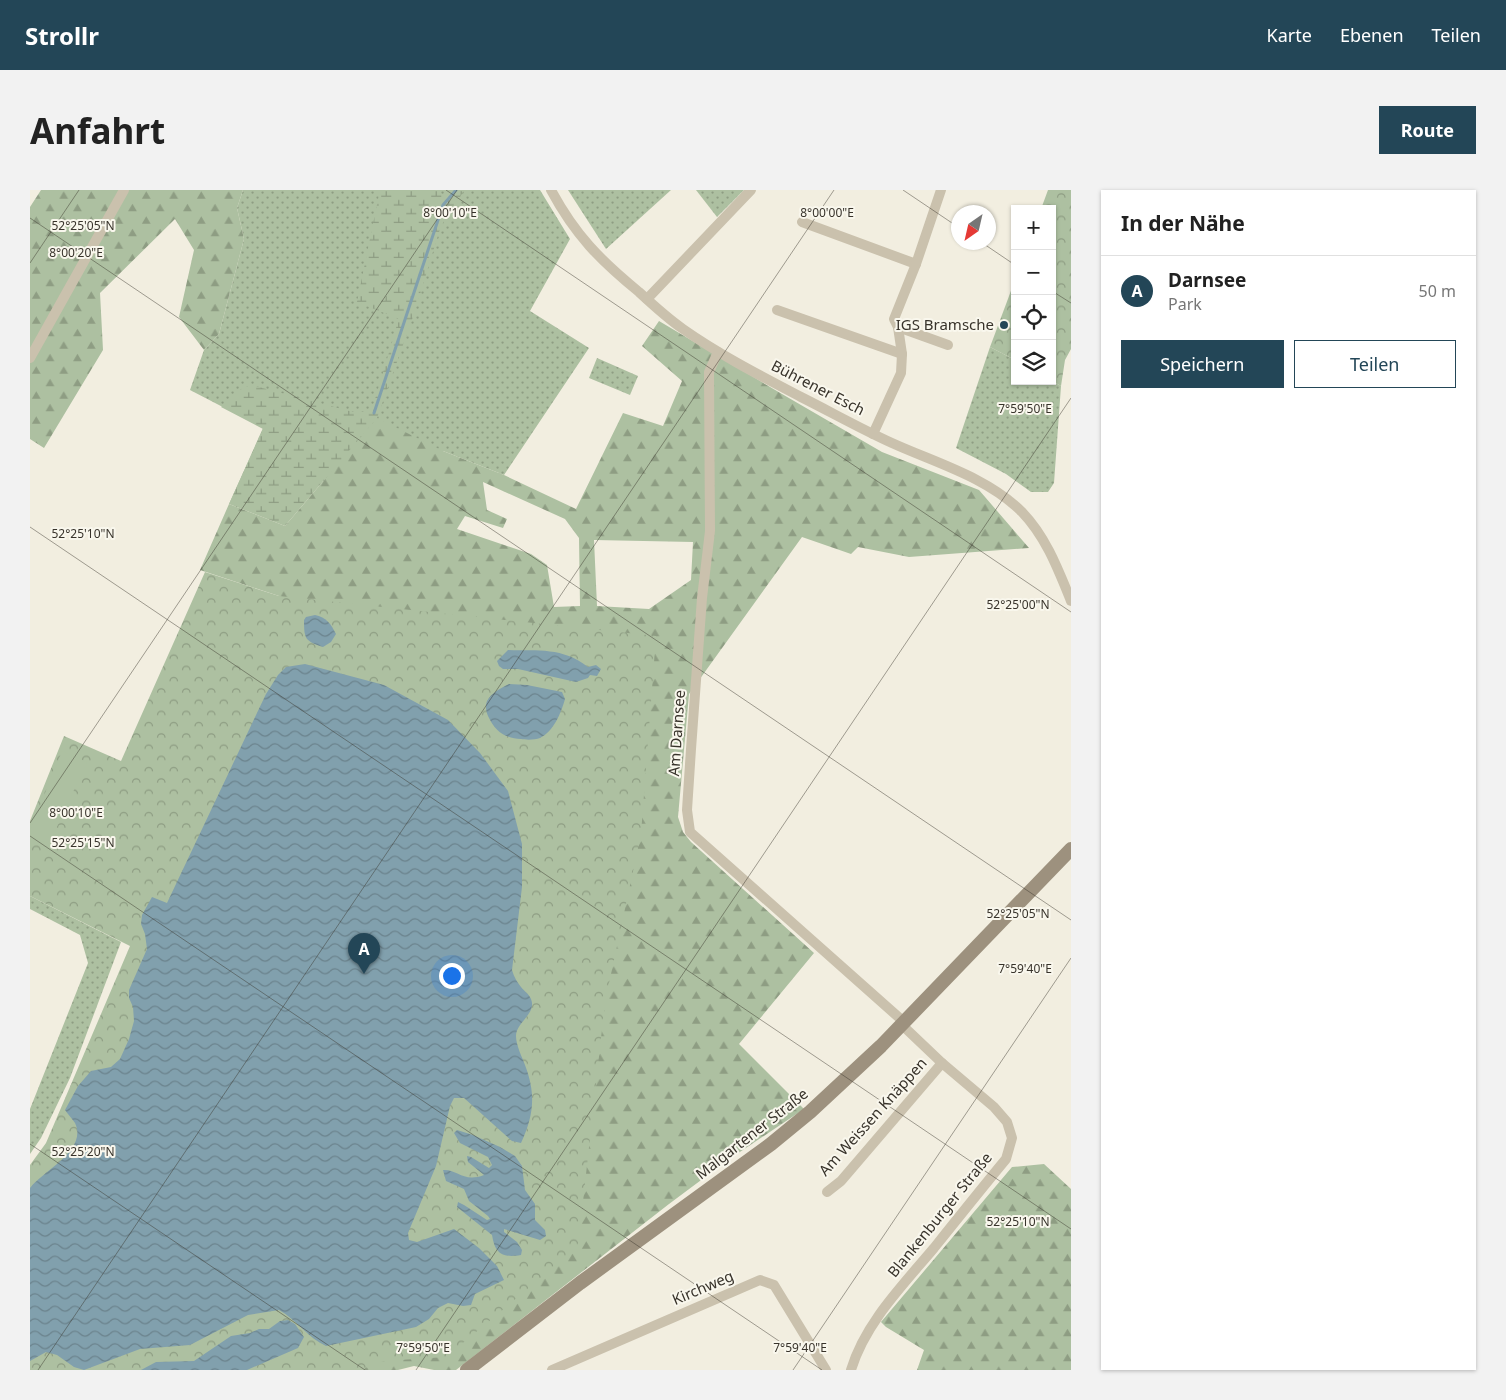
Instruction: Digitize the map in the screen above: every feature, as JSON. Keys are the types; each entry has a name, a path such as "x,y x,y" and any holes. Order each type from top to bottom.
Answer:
{"street":[{"path":"30,358 124,190"},
{"name":"Bührener Esch","path":"551,190 571,224 590,249 681,328 718,352 873,434 981,482 1004,495 1039,532 1050,550 1071,601"},
{"path":"647,299 751,190"},
{"path":"873,434 901,373 902,354 898,327 894,319 916,264 941,190"},
{"path":"802,222 916,264"},
{"path":"777,310 902,354"},
{"path":"898,327 948,345"},
{"name":"Am Darnsee","path":"718,352 709,372 710,531 702,598 691,749 687,810 690,832 902,1023"},
{"name":"Malgartener Straße","path":"467,1370 580,1283 771,1144 810,1112 881,1046 1071,849"},
{"name":"Blankenburger Straße","path":"851,1370 855,1356 865,1336 895,1294 1006,1159 1012,1138 1007,1122 994,1107 942,1063 902,1023"},
{"name":"Am Weissen Knäppen","path":"827,1192 841,1181 942,1063"},
{"name":"Kirchweg","path":"552,1370 760,1280 774,1285 826,1370"}],"green space":[{"path":"41,190 243,190 237,208 244,239 219,334 204,350 179,317 194,250 175,219 100,293 103,350 44,448 30,439 30,207"},
{"path":"243,190 540,190 570,239 530,311 589,348 504,475 443,451 229,504 263,428 190,390 204,350 219,334 244,239 237,208"},
{"path":"380,190 436,190 445,197 452,190 464,190 456,204 449,210 439,232 414,314 377,418 285,526 229,504 263,429 221,407 241,389 251,385 353,412 367,412 373,406 399,319 357,302"},
{"path":"568,190 671,190 606,249"},
{"path":"696,190 744,190 717,217"},
{"path":"1048,190 1071,190 1071,349 1065,360 1061,386 1056,383 1056,205 1042,205"},
{"path":"1011,291 1011,358 990,347"},
{"path":"659,321 882,452 979,490 1029,548 909,557 858,547 851,554 802,537 689,694 678,817 683,832 691,842 814,953 739,1044 804,1109 728,1160 669,1204 456,1370 434,1370 414,1366 398,1370 30,1370 279,596 200,570 229,504 285,526 377,418 443,451 504,475 576,509 623,413 663,426 682,381 642,346","holes":["483,482 565,519 579,538 580,606 554,607 547,565 531,554 457,529 465,516 503,528 507,519 487,510","594,540 693,542 691,580 649,609 597,606"]},
{"path":"990,347 1011,358 1011,385 1056,385 1056,383 1061,386 1054,483 1048,492 1031,492 1006,474 956,448"},
{"path":"597,358 638,376 630,395 589,378"},
{"path":"205,572 279,596 656,636 641,834 605,1002 578,1247 446,1357 384,1361 360,1370 30,1370 30,1165 46,1143 130,946 30,896 30,821 64,736 121,761"},
{"path":"62,751 87,762 49,844 30,836 30,830"},
{"path":"30,896 121,942 70,1078 41,1138 30,1154 30,1109 88,963 80,935 30,909"},
{"path":"1044,1164 1071,1189 1071,1370 917,1370 924,1350 881,1322 1012,1167"}],"water":[{"path":"315,615 322,617 328,622 336,634 331,642 323,647 309,641 304,631 304,620 306,617"},
{"path":"508,650 550,651 569,656 588,667 596,665 601,669 597,676 590,675 588,678 576,682 518,669 503,669 497,661"},
{"path":"305,664 384,685 448,720 480,753 508,791 522,844 522,887 512,970 518,983 530,997 532,1004 529,1014 519,1026 516,1036 531,1085 532,1104 529,1123 521,1143 512,1141 464,1098 454,1098 450,1106 436,1166 408,1233 409,1240 417,1242 454,1229 479,1248 497,1266 504,1280 475,1294 471,1305 463,1306 448,1303 438,1308 429,1319 416,1327 326,1346 279,1310 248,1315 190,1345 140,1349 84,1370 74,1367 57,1355 46,1352 30,1361 30,1188 70,1151 75,1142 77,1133 75,1123 65,1110 78,1086 91,1071 111,1067 120,1059 129,1039 134,1021 129,990 147,949 145,934 141,924 142,915 152,897 167,903 266,694 278,675 286,667"},
{"path":"509,684 527,685 562,692 565,699 561,710 553,726 545,735 540,738 525,740 505,735 494,726 488,716 487,701 494,693"},
{"path":"457,1130 500,1147 515,1156 522,1166 525,1190 535,1204 535,1220 545,1230 546,1236 540,1240 504,1229 504,1232 517,1242 522,1250 521,1255 504,1255 497,1250 492,1235 457,1207 458,1202 487,1220 490,1219 469,1201 464,1189 446,1181 443,1170 453,1171 466,1177 484,1175 468,1162 467,1156 489,1168 492,1165 488,1157 460,1143 454,1133"},
{"path":"288,1320 295,1324 304,1337 298,1348 247,1370 141,1370 156,1362 194,1361 231,1336 250,1333 259,1329 269,1329 280,1321"}],"waterway":[{"path":"374,413 443,205 456,190"}],"place":[{"name":"IGS Bramsche","path":"1004,325"},
{"name":"Darnsee","path":"364,974"}]}
